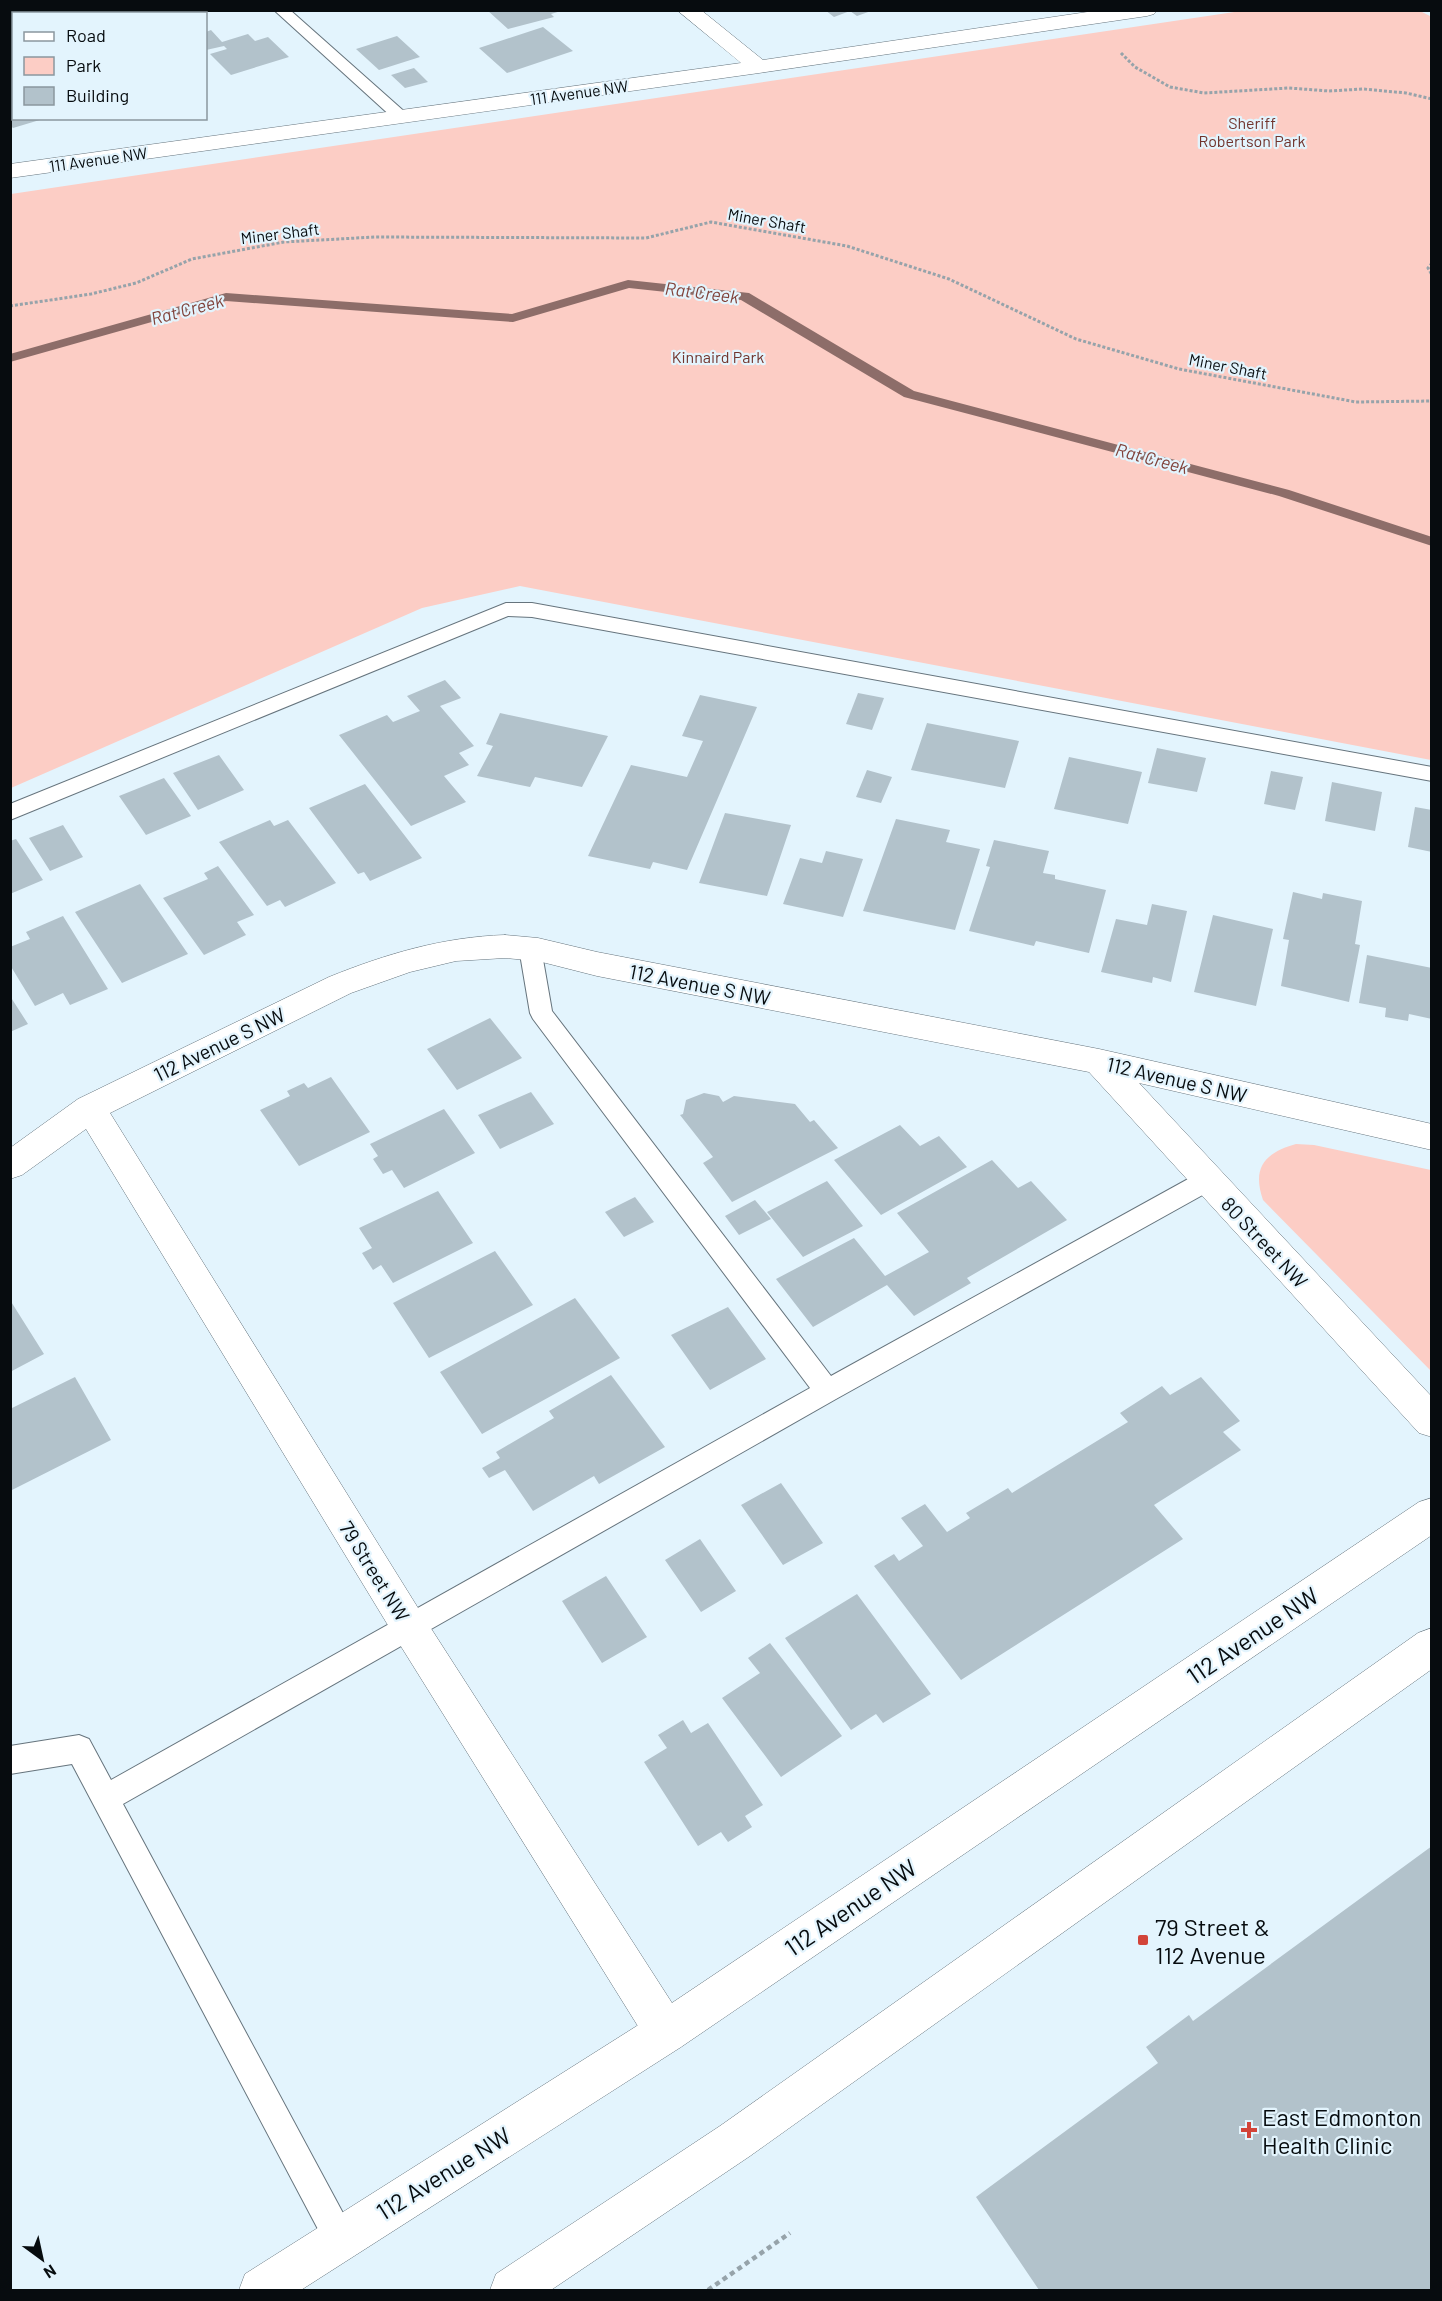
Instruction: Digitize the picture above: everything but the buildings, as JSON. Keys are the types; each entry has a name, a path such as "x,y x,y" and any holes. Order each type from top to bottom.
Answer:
{"street":[{"path":"687,10 759,67"},
{"name":"111 Avenue NW","path":"10,171 759,67 1099,15 1147,10"},
{"name":"112 Avenue S NW","path":"10,1167 90,1108 340,985 382,968 426,955 495,948 530,948 597,964 1099,1061 1431,1137"},
{"name":"80 Street NW","path":"1099,1061 1431,1422"},
{"name":"79 Street NW","path":"90,1108 410,1628 666,2032"},
{"name":"112 Avenue NW","path":"261,2290 666,2032 1431,1514"},
{"path":"512,2290 745,2134 1431,1646"}],"lane":[{"path":"281,10 400,116"},
{"path":"11,812 506,609 532,610 1431,774"},
{"path":"530,948 541,1013 827,1391"},
{"path":"105,1799 827,1391 1208,1180"},
{"path":"10,1760 79,1749 340,2239"}],"path":[{"path":"1099,15 1135,67 1170,87 1203,93 1289,88 1329,91 1363,88 1406,93 1431,99"},
{"name":"Miner Shaft","path":"10,306 91,294 136,283 192,259 284,242 375,237 646,238 711,222 847,246 949,279 1076,339 1179,369 1356,402 1431,401"},
{"path":"1431,263 1428,268 1431,274"},
{"path":"708,2290 790,2233"}],"green space":[{"name":"Kinnaird Park","path":"1241,11 1420,11 1432,17 1431,760 520,586 422,608 11,788 11,194"},
{"path":"1296,1144 1314,1145 1431,1170 1431,1371 1263,1200 1259,1179 1263,1163 1276,1152"}],"waterway":[{"name":"Rat Creek","path":"10,358 226,297 513,318 628,284 744,296 909,394 1284,493 1432,542"}],"place":[{"name":"79 Street & 112 Avenue","path":"1143,1940"},
{"name":"East Edmonton Health Clinic","path":"1249,2130"}],"park label":[{"name":"Sheriff Robertson Park","path":"1252,131"}]}
